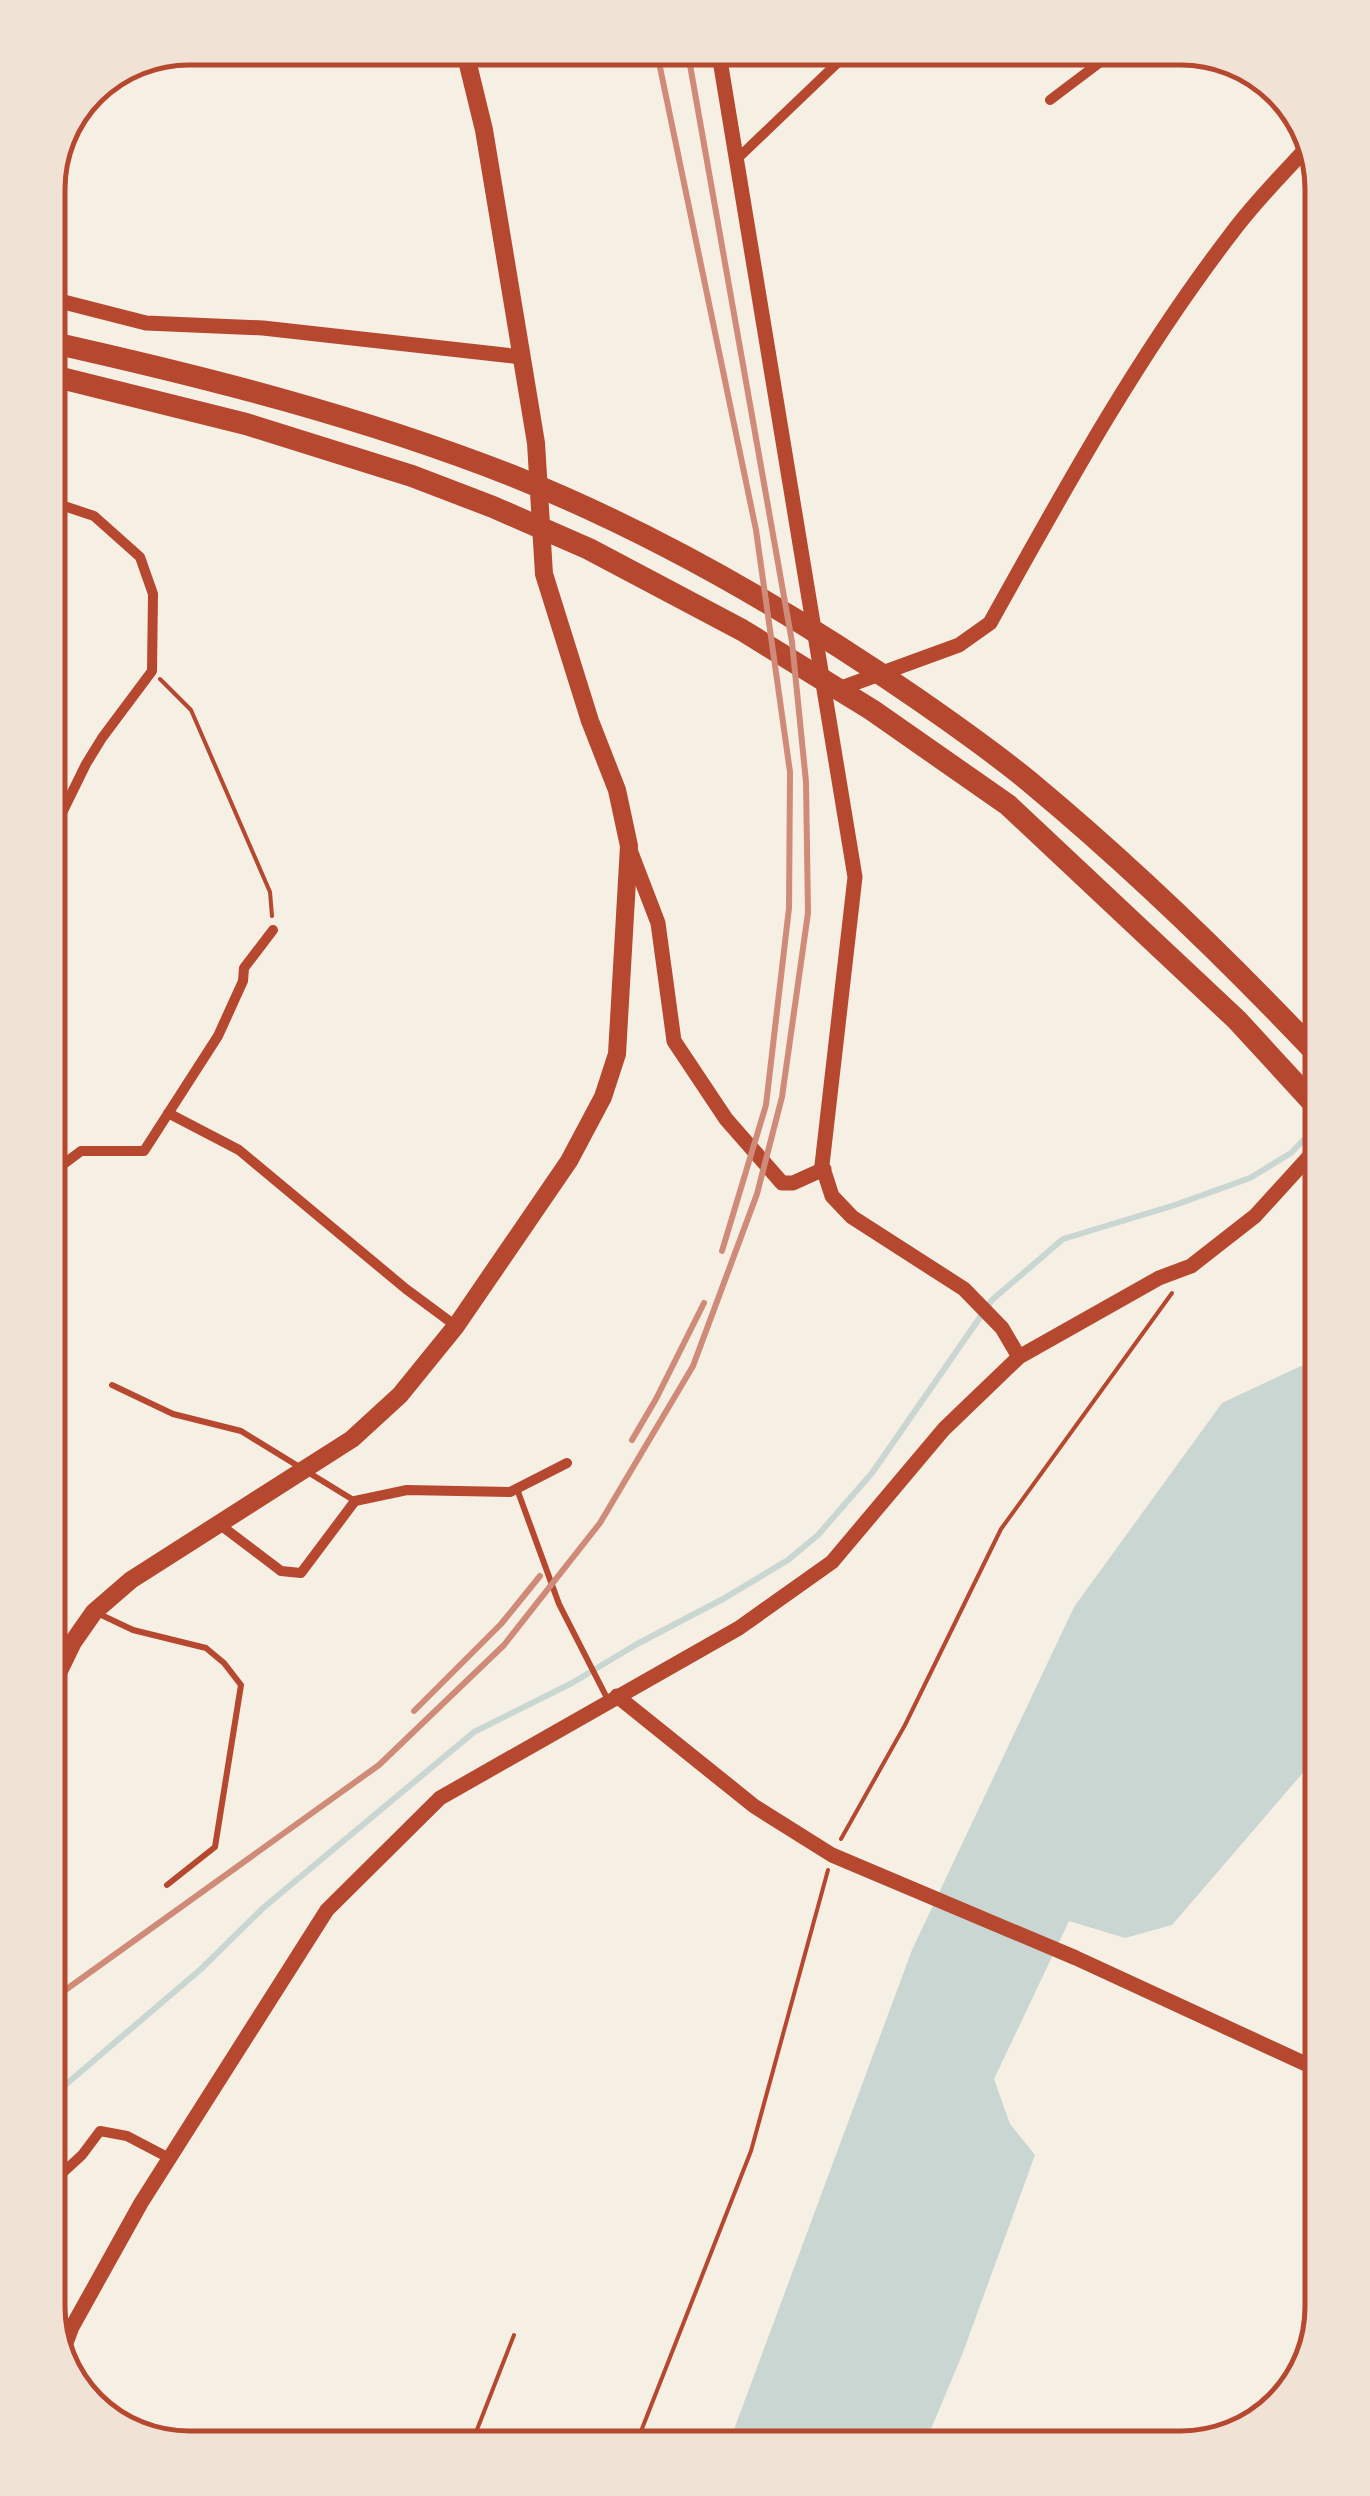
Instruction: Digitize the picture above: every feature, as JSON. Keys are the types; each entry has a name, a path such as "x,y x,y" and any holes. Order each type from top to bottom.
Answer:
{"highway":[{"path":"65,346 295,403 513,476 616,522 748,591 842,647 1031,783 1186,920 1305,1043"},
{"path":"65,379 246,424 412,476 590,549 742,630 872,710 1008,805 1237,1020 1305,1094"}],"main road":[{"path":"65,1660 94,1612 131,1580 352,1439 400,1395 456,1326 569,1161 604,1097 617,1054 629,846 618,790 590,721 544,574 536,443 484,130 468,65"}],"street":[{"path":"723,65 855,877 822,1165 832,1196 852,1217 964,1288 1002,1328 1019,1358"},
{"path":"737,159 836,65"},
{"path":"1050,100 1096,65"},
{"path":"824,694 959,646 990,623 1137,368 1178,306 1233,230 1300,155"},
{"path":"65,303 146,324 263,328 522,358"},
{"path":"65,507 94,516 140,557 152,594 152,670 102,738 65,807"},
{"path":"629,846 658,923 674,1041 726,1119 782,1182 793,1183 824,1169"},
{"path":"65,1163 81,1151 144,1151 218,1036 243,981 244,968 273,930"},
{"path":"168,1113 239,1150 456,1326"},
{"path":"66,2323 327,1910 440,1798 739,1628 832,1562 944,1428 1019,1358 1159,1278 1192,1266 1255,1216 1305,1161"},
{"path":"219,1524 282,1570 302,1572 354,1501 407,1490 510,1492 567,1463"},
{"path":"613,1698 754,1806 832,1855 1076,1958 1305,2064"},
{"path":"65,2170 100,2131 126,2136 170,2158"}],"lane":[{"path":"112,1385 173,1414 241,1431 354,1501"},
{"path":"516,1489 559,1604 613,1698"},
{"path":"94,1612 133,1630 206,1648 242,1686 215,1848 167,1885"}],"path":[{"path":"152,670 190,710 270,892 273,930"},
{"path":"641,2431 751,2150 832,1855 904,1725 1001,1529 1192,1266"},
{"path":"476,2431 514,2335"}],"shaded area":[{"path":"1305,1364 1305,1770 1172,1925 1125,1938 1069,1921 994,2079 1010,2124 1035,2155 930,2431 733,2431 912,1950 1074,1607 1222,1403"}],"waterway":[{"path":"65,2085 201,1969 263,1908 474,1732 723,1599 788,1560 818,1535 872,1473 992,1300 1063,1239 1250,1178 1291,1153 1305,1138"}],"railway":[{"path":"660,65 756,530 790,772 789,908 766,1105 722,1251"},
{"path":"65,1990 379,1765 504,1645 600,1523 693,1366 757,1194 782,1097 808,913 806,782 792,642 690,65"},
{"path":"632,1440 704,1303"},
{"path":"414,1711 501,1624 540,1576"}]}
